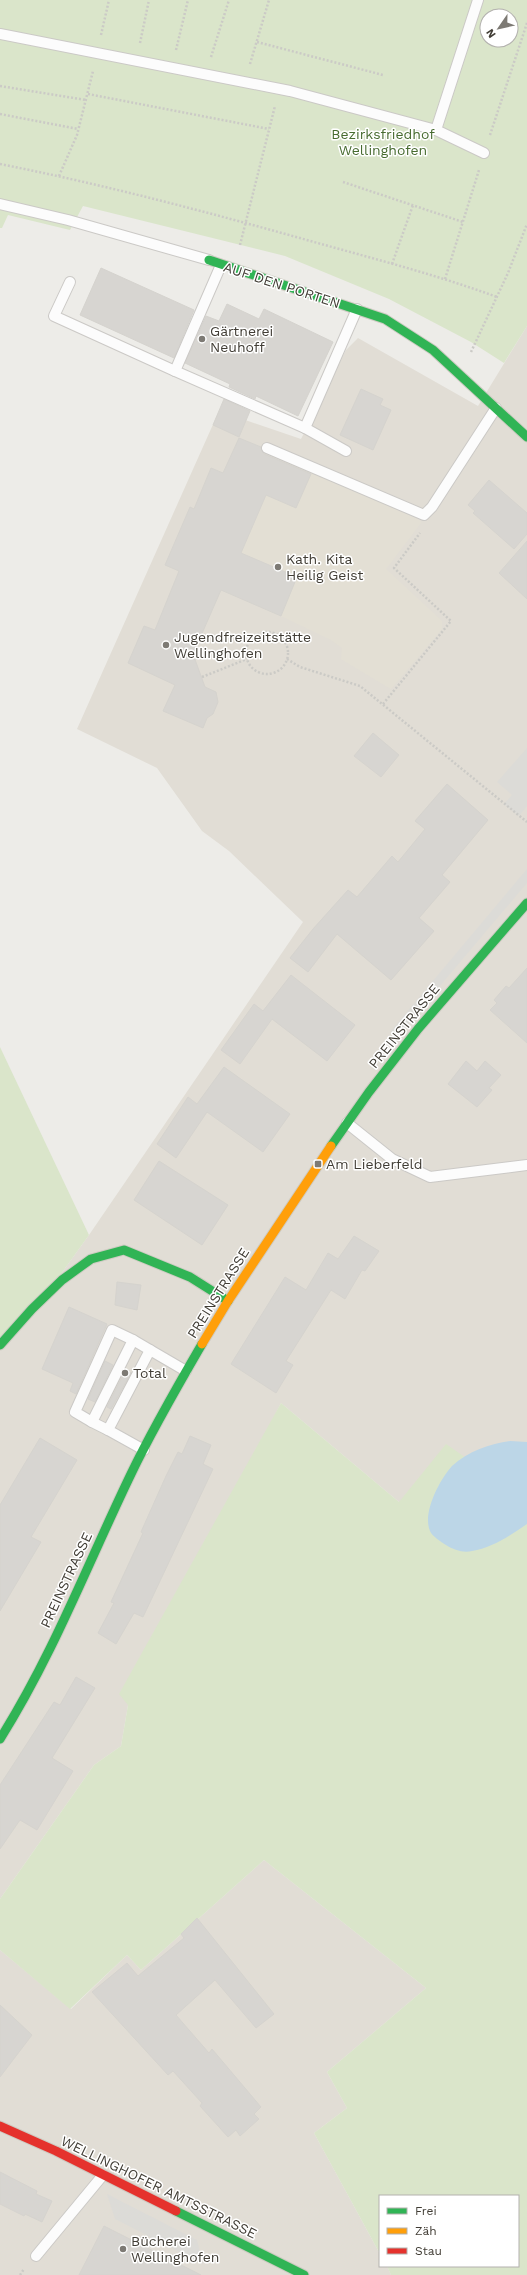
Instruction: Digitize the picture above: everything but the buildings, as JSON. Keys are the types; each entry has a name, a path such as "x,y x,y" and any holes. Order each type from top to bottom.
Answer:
{"street":[{"name":"AUF DEN PORTEN","path":"208,260 385,318 433,350 461,374 527,437"},
{"name":"PREINSTRASSE","path":"0,1739 30,1691 144,1450 186,1371 228,1301 347,1123 418,1029 527,903"},
{"path":"0,1345 32,1309 62,1280 91,1259 124,1250 190,1277 228,1301"},
{"name":"WELLINGHOFER AMTSSTRASSE","path":"0,2126 103,2175 304,2275"}],"lane":[{"path":"436,130 478,0"},
{"path":"0,34 97,54 279,88 436,130 484,153"},
{"name":"AUF DEN PORTEN","path":"0,204 68,220 208,260"},
{"path":"175,371 221,265"},
{"path":"70,282 54,316 305,428 346,451"},
{"path":"305,428 357,309"},
{"path":"267,448 424,515 432,508 496,408"},
{"path":"347,1123 392,1159 430,1177 527,1165"},
{"path":"144,1450 75,1412 112,1330 133,1340 186,1371"},
{"path":"92,1422 133,1340"},
{"path":"108,1430 150,1350"},
{"path":"36,2256 103,2175"}],"path":[{"path":"59,176 78,129 88,94 110,0"},
{"path":"135,61 149,0"},
{"path":"172,68 188,0"},
{"path":"205,74 229,0"},
{"path":"245,82 270,0"},
{"path":"257,42 383,75"},
{"path":"0,86 86,100"},
{"path":"246,223 279,88"},
{"path":"88,94 270,129"},
{"path":"0,114 78,129"},
{"path":"0,164 59,176 246,223 445,279 497,297"},
{"path":"343,182 463,222"},
{"path":"392,264 413,205"},
{"path":"461,374 497,297 527,224"},
{"path":"382,704 451,621 394,568 430,520 432,508"},
{"path":"264,632 271,632 283,639 287,645 287,659 280,669 267,674 255,670 247,659 248,645 257,635 264,632"},
{"path":"202,677 247,659"},
{"path":"287,659 300,667 360,686 527,822"}],"shaded area":[{"path":"527,326 527,1500 399,1502 281,1403 128,1705 121,1746 94,1765 0,1899 0,1339 48,1292 89,1235 303,922 229,851 202,831 157,768 77,729 219,411 301,439 346,350 358,338 478,406"},
{"name":"Kath. Kita Heilig Geist","path":"237,442 249,448 251,443 420,520 421,523 386,569 442,621 442,629 391,689 341,659 342,648 331,640 281,616 165,565 190,507 194,508 211,468 223,473"},
{"path":"527,748 527,806 519,816 504,804 512,795 497,782"},
{"path":"527,869 527,883 396,1038 390,1032"},
{"path":"264,1860 426,1988 327,2072 347,2108 314,2133 379,2252 379,2267 387,2267 391,2275 0,2275 0,1950 71,2009 127,1955 141,1970"},
{"path":"107,2194 197,2240 203,2264 115,2219"}],"green space":[{"name":"Bezirksfriedhof Wellinghofen","path":"0,0 527,0 527,326 504,363 471,342 389,299 285,256 83,206 70,230 8,215 2,228 0,228"},
{"path":"0,1047 89,1235 48,1292 0,1339"},
{"path":"281,1403 399,1502 446,1444 527,1500 527,2275 391,2275 387,2267 519,2267 519,2195 379,2195 379,2252 314,2133 347,2108 327,2072 426,1988 264,1860 141,1970 127,1955 70,2009 0,1950 0,1899 94,1765 121,1746 128,1705 119,1694"}],"water":[{"path":"510,1441 527,1442 527,1524 487,1547 469,1552 459,1551 452,1548 435,1537 430,1531 428,1515 430,1506 442,1479 447,1472 458,1461 472,1452 487,1446"}],"traffic: fast":[{"path":"209,260 385,319 433,350 527,437"},
{"path":"331,1146 369,1092 418,1029 527,903"},
{"path":"0,1345 32,1309 62,1280 91,1259 124,1250 190,1277 228,1301"},
{"path":"0,1739 37,1675 139,1458 202,1344"},
{"path":"176,2211 304,2275"}],"traffic: slow":[{"path":"202,1344 228,1301 331,1146"}],"traffic: jam":[{"path":"0,2126 56,2151 176,2211"}],"place":[{"name":"Gärtnerei Neuhoff","path":"202,339"},
{"name":"Kath. Kita Heilig Geist","path":"278,567"},
{"name":"Jugendfreizeitstätte Wellinghofen","path":"166,645"},
{"name":"Am Lieberfeld","path":"318,1164"},
{"name":"Total","path":"125,1373"},
{"name":"Bücherei Wellinghofen","path":"123,2249"}]}
